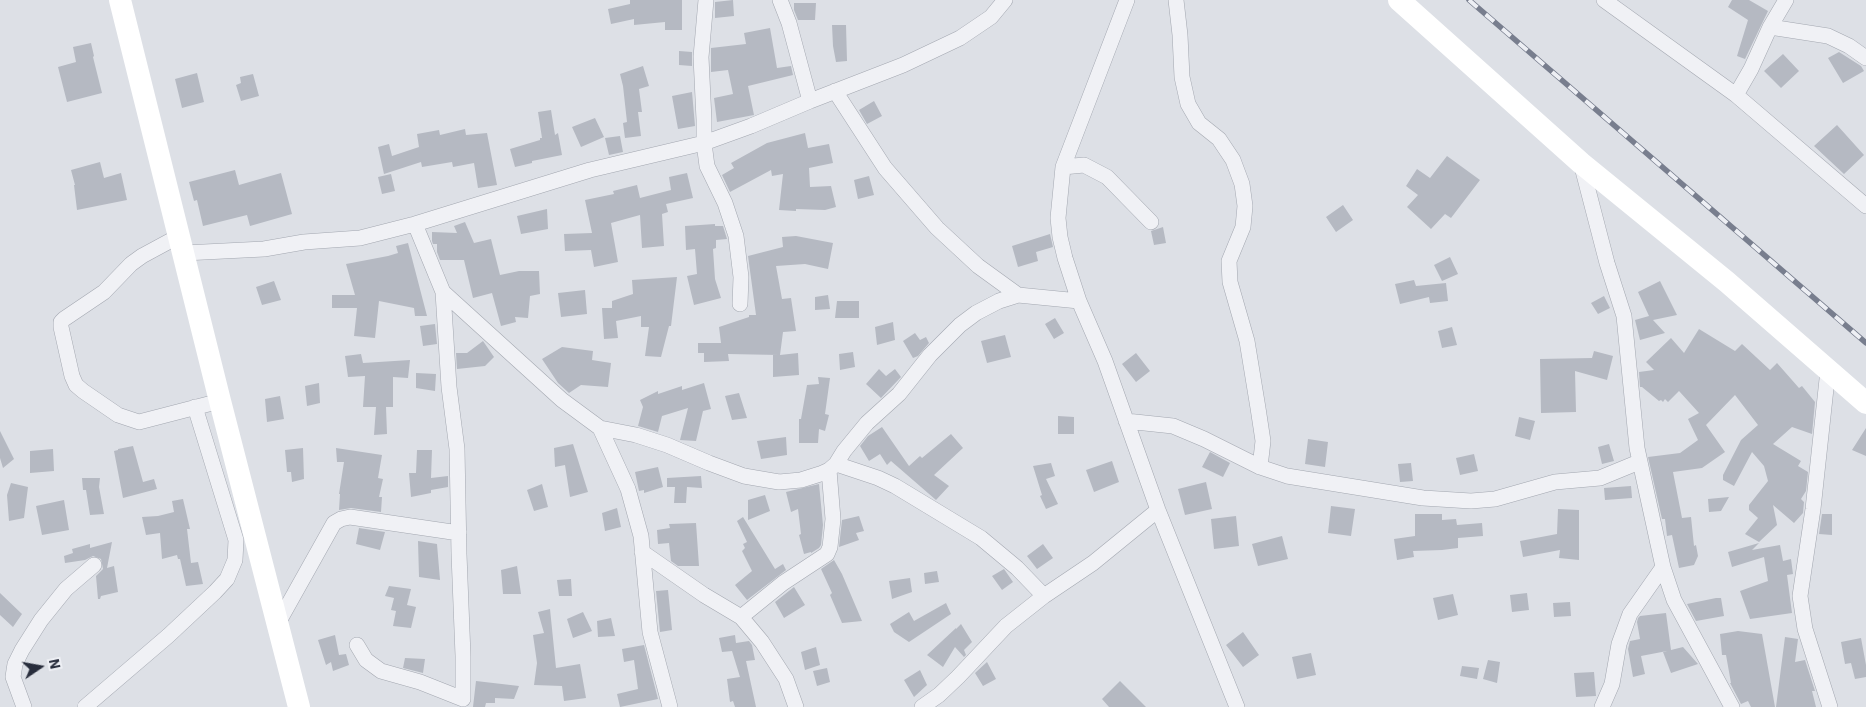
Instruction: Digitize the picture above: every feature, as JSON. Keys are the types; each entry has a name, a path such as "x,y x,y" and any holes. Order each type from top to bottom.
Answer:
{"street":[{"path":"120,0 299,707"},
{"path":"706,0 701,57 704,143 708,166 728,210 736,236 740,277 740,304"},
{"path":"780,0 798,52 810,101"},
{"path":"220,401 139,422 118,416 76,385 72,376 61,327 64,319 104,292 131,264 142,256 182,245 264,249 304,242 360,238 415,224 590,170 704,143 903,65 960,38 991,17 1005,0"},
{"path":"1127,0 1062,166 1058,218 1060,237 1064,258 1079,301 1105,361 1158,510 1237,707"},
{"path":"1176,0 1182,77 1188,104 1199,123 1220,139 1233,160 1242,184 1243,227 1229,261 1230,282 1247,341 1258,408 1263,440 1260,466"},
{"path":"1399,0 1581,163 1727,282 1866,403"},
{"path":"1604,0 1736,95 1866,206"},
{"path":"1736,95 1751,69 1770,27 1786,0"},
{"path":"1770,27 1828,36 1849,46 1866,58"},
{"path":"835,91 885,168 937,228 978,266 1018,295"},
{"path":"1581,163 1607,263 1624,316 1639,462 1663,567 1674,600 1732,707"},
{"path":"1062,166 1084,165 1107,177 1151,222"},
{"path":"357,645 366,660 382,671 420,682 463,703 457,449 449,387 442,292 415,224"},
{"path":"442,292 562,400 600,428 636,435 659,442 709,464 744,476 779,482 801,480 833,467 867,423 899,394 930,355 960,325 976,313 999,301 1018,295 1079,301"},
{"path":"1828,370 1813,509 1800,596 1806,629 1830,707"},
{"path":"85,707 168,636 215,592 227,579 234,560 236,540 194,407"},
{"path":"1126,421 1173,426 1260,466 1287,476 1397,495 1471,501 1495,499 1555,482 1600,478 1639,462"},
{"path":"600,428 628,489 641,536 650,632 670,707"},
{"path":"833,467 878,478 895,486 982,538 1017,568 1044,596"},
{"path":"741,617 783,583 827,554 830,547 832,519 833,467"},
{"path":"922,707 958,677 1006,626 1044,596 1093,563 1158,510"},
{"path":"278,622 334,524 341,519 350,517 459,533"},
{"path":"642,552 704,595 741,617 762,642 786,679 796,707"},
{"path":"24,707 13,677 15,664 30,635 66,589 94,564"},
{"path":"1602,707 1612,684 1619,644 1630,614 1663,567"}],"building":[{"path":"630,0 682,0 682,30 665,30 665,22 634,25 634,19 611,24 608,9 630,4"},
{"path":"733,0 734,16 715,18 715,2"},
{"path":"1732,0 1749,0 1768,11 1745,59 1737,56 1748,20 1728,7"},
{"path":"794,3 816,3 815,20 798,20 794,10"},
{"path":"832,25 846,25 847,61 836,62"},
{"path":"770,28 777,68 791,66 793,75 748,86 754,115 717,122 714,98 733,94 728,70 711,72 711,48 746,44 744,33"},
{"path":"91,43 102,93 67,102 58,67 76,62 73,47"},
{"path":"679,51 692,52 692,66 679,65"},
{"path":"1839,52 1861,66 1864,71 1843,83 1828,58"},
{"path":"1783,54 1799,71 1781,88 1764,71"},
{"path":"643,66 649,86 639,89 642,112 638,112 641,136 625,138 623,123 627,122 620,74"},
{"path":"197,73 204,102 182,108 175,79"},
{"path":"253,74 259,96 241,101 236,85 241,83 240,77"},
{"path":"692,92 695,126 678,129 672,96"},
{"path":"874,101 882,116 867,124 859,110"},
{"path":"551,110 555,135 558,133 562,155 532,161 532,163 515,167 510,149 540,140 542,138 538,112"},
{"path":"595,118 604,137 581,147 572,127"},
{"path":"1837,125 1864,155 1844,174 1814,146"},
{"path":"465,129 466,135 487,133 497,185 478,188 474,163 453,167 452,162 422,167 421,162 384,174 378,147 389,144 392,156 419,147 417,134 439,130 440,135"},
{"path":"805,133 808,148 829,144 833,163 809,168 810,187 831,186 836,207 825,210 779,210 783,174 772,176 771,170 730,192 722,175 734,168 731,163 767,143"},
{"path":"620,136 623,152 609,155 605,138"},
{"path":"1447,156 1480,180 1451,218 1445,214 1431,229 1407,207 1418,195 1406,186 1417,169 1430,178"},
{"path":"100,162 104,178 121,173 127,200 77,210 75,185 71,170"},
{"path":"235,170 239,185 281,173 292,214 250,226 247,215 203,226 197,200 194,201 189,182"},
{"path":"687,173 693,198 666,204 668,212 662,214 664,246 642,248 640,215 611,223 618,262 594,267 591,250 565,251 564,234 592,233 585,200 614,194 613,191 637,185 640,198 671,190 669,177"},
{"path":"391,174 395,191 382,194 378,177"},
{"path":"869,176 874,195 858,199 854,180"},
{"path":"1343,205 1353,220 1336,232 1326,217"},
{"path":"547,209 548,229 521,234 517,216"},
{"path":"465,222 474,243 491,239 500,275 519,271 539,271 540,294 530,296 528,318 515,317 516,322 501,326 492,293 473,298 464,260 440,260 437,244 433,244 432,241 432,232 457,233 454,226"},
{"path":"715,224 715,226 723,226 727,239 716,240 716,248 713,249 715,279 721,298 694,305 687,276 697,274 695,249 686,250 685,226"},
{"path":"1163,227 1166,243 1154,245 1151,231"},
{"path":"1050,234 1053,247 1036,252 1038,261 1018,267 1012,246"},
{"path":"796,236 833,243 828,269 805,264 776,266 782,299 791,298 796,331 783,332 780,355 798,353 799,375 773,377 773,355 779,355 728,354 729,361 704,362 704,353 698,353 698,343 721,343 719,327 749,317 749,315 756,315 748,256 783,247 782,237"},
{"path":"408,243 427,316 415,316 414,308 379,301 375,338 354,336 357,308 332,308 332,295 355,295 346,264 398,253 396,246"},
{"path":"1450,257 1458,274 1442,281 1434,265"},
{"path":"677,277 671,326 669,326 661,357 645,356 649,327 641,327 641,316 616,321 618,338 604,339 602,308 612,308 612,301 633,294 632,280"},
{"path":"1414,280 1416,286 1446,283 1448,301 1430,303 1429,297 1400,304 1395,284"},
{"path":"274,281 281,300 262,305 256,287"},
{"path":"1660,281 1677,315 1653,320 1665,333 1640,340 1635,320 1649,316 1638,292"},
{"path":"585,290 587,314 561,317 558,293"},
{"path":"828,295 830,309 815,310 815,297"},
{"path":"1604,296 1610,308 1598,314 1591,303"},
{"path":"837,301 859,301 859,318 835,318"},
{"path":"1055,318 1064,333 1054,339 1045,324"},
{"path":"893,322 895,340 877,345 875,327"},
{"path":"435,324 437,344 423,346 420,326"},
{"path":"1452,327 1457,345 1442,348 1438,331"},
{"path":"1699,329 1735,351 1742,344 1770,370 1777,363 1799,388 1802,386 1815,402 1812,434 1792,427 1773,444 1801,461 1798,466 1808,472 1806,491 1801,499 1804,502 1803,513 1794,523 1773,505 1777,525 1759,542 1745,534 1758,518 1749,510 1749,505 1768,481 1764,466 1752,452 1734,486 1723,480 1723,475 1741,440 1758,425 1735,395 1706,425 1725,452 1702,468 1673,472 1682,518 1691,517 1694,546 1696,545 1698,556 1694,565 1679,568 1672,535 1667,536 1665,519 1662,519 1648,457 1680,453 1698,440 1688,419 1699,413 1679,391 1668,402 1665,399 1663,402 1659,401 1640,387 1639,372 1654,370 1646,362 1671,338 1684,353"},
{"path":"915,333 920,340 926,337 929,343 918,356 913,358 903,341"},
{"path":"1005,335 1011,357 987,363 981,341"},
{"path":"483,341 494,357 485,366 457,369 456,353 467,353"},
{"path":"562,347 593,351 592,360 611,363 608,387 581,385 569,393 558,383 542,359"},
{"path":"1594,351 1613,356 1607,380 1575,371 1576,412 1541,413 1540,359 1592,358"},
{"path":"853,352 855,367 840,370 839,354"},
{"path":"1136,353 1150,371 1136,382 1122,364"},
{"path":"361,354 363,363 410,360 408,378 393,377 393,407 386,407 387,434 374,435 376,407 363,407 365,376 348,377 345,356"},
{"path":"879,369 886,376 895,369 901,377 881,398 866,384"},
{"path":"416,373 436,374 435,391 416,388"},
{"path":"818,377 830,378 825,414 829,415 825,431 819,429 818,443 799,443 799,419 801,419 807,385 819,384"},
{"path":"319,383 320,403 307,406 305,386"},
{"path":"704,383 711,409 703,411 696,441 680,440 688,408 662,416 658,432 638,426 643,407 640,400 658,391 658,394 682,386 682,390"},
{"path":"739,393 747,418 732,420 725,396"},
{"path":"280,396 284,419 267,422 265,399"},
{"path":"1058,416 1074,417 1074,434 1058,434"},
{"path":"1519,417 1535,421 1530,440 1515,436"},
{"path":"882,427 909,466 920,456 922,458 951,434 963,448 934,475 949,486 936,500 891,461 887,465 880,454 869,461 860,446 868,436"},
{"path":"1866,428 1866,456 1852,450"},
{"path":"0,431 14,459 3,468 0,458"},
{"path":"786,437 787,455 761,459 757,441"},
{"path":"1308,439 1328,442 1325,467 1305,464"},
{"path":"573,444 588,492 570,497 565,465 555,467 554,448"},
{"path":"1609,444 1614,461 1602,464 1598,447"},
{"path":"133,446 143,482 154,479 157,489 123,498 114,451"},
{"path":"303,448 304,479 292,482 291,472 287,472 285,450"},
{"path":"336,448 382,455 378,478 383,479 379,497 382,497 381,512 351,508 339,510 339,494 344,462 337,462"},
{"path":"53,449 54,471 30,473 30,451"},
{"path":"417,450 432,450 431,478 448,476 448,487 431,490 431,493 411,497 409,473 416,473"},
{"path":"1210,452 1230,463 1223,477 1202,467"},
{"path":"1474,454 1478,471 1460,475 1456,458"},
{"path":"1112,461 1119,482 1094,492 1086,470"},
{"path":"1051,463 1055,476 1046,479 1058,504 1046,509 1040,496 1042,495 1033,466"},
{"path":"1411,463 1413,481 1400,482 1398,464"},
{"path":"658,467 663,487 644,493 644,490 639,491 635,472"},
{"path":"701,476 702,488 687,487 686,503 674,503 675,487 667,487 667,478"},
{"path":"82,478 100,478 99,487 104,514 90,515 86,490 83,490"},
{"path":"1206,482 1212,509 1185,515 1178,489"},
{"path":"11,483 28,487 24,518 9,521 7,495"},
{"path":"542,484 548,507 534,511 527,490"},
{"path":"819,484 823,525 821,545 811,553 804,554 799,535 801,534 798,509 791,512 786,492"},
{"path":"1631,486 1632,498 1605,500 1604,488"},
{"path":"765,495 770,511 748,520 748,500"},
{"path":"1729,497 1721,511 1709,512 1708,499"},
{"path":"183,499 190,529 187,529 191,563 198,562 203,584 186,586 180,559 178,559 177,555 162,559 160,533 146,535 142,517 174,512 172,501"},
{"path":"64,500 69,530 42,535 36,506"},
{"path":"1331,506 1355,509 1351,536 1328,533"},
{"path":"617,508 621,527 605,531 602,513"},
{"path":"1558,509 1579,510 1579,560 1559,558 1560,550 1523,557 1520,541 1557,534"},
{"path":"1415,514 1442,514 1442,520 1456,519 1457,525 1482,523 1483,536 1458,538 1458,548 1413,551 1414,557 1397,560 1394,539 1415,536"},
{"path":"1822,514 1832,514 1832,535 1819,534"},
{"path":"859,516 864,531 856,533 859,540 839,547 842,520"},
{"path":"1236,516 1239,546 1214,549 1211,519"},
{"path":"743,517 775,569 783,564 786,570 747,600 735,585 752,571 742,551 745,548 743,544 747,542 737,521"},
{"path":"696,523 699,566 678,566 671,561 669,543 658,544 657,530 670,528 669,524"},
{"path":"359,528 385,532 380,550 356,544"},
{"path":"1282,536 1288,559 1258,566 1252,544"},
{"path":"418,541 437,544 440,580 419,577"},
{"path":"112,542 107,568 114,566 118,592 101,596 98,599 96,576 103,569 101,559 93,556 85,560 65,563 64,556 73,553 72,549 90,544 90,548"},
{"path":"1759,543 1752,550 1780,545 1783,561 1791,559 1793,574 1787,575 1792,613 1750,619 1740,591 1768,581 1764,557 1732,567 1728,552"},
{"path":"1043,544 1053,558 1037,569 1027,556"},
{"path":"834,560 862,621 842,623 830,595 832,593 821,569"},
{"path":"517,566 521,594 503,594 501,570"},
{"path":"1004,569 1013,582 1002,590 992,576"},
{"path":"937,571 939,582 925,584 924,573"},
{"path":"910,578 912,592 892,599 889,581"},
{"path":"571,579 572,596 559,596 557,580"},
{"path":"389,586 411,589 407,605 416,607 411,628 393,626 396,611 391,610 394,598 385,596"},
{"path":"794,587 805,605 784,618 775,602"},
{"path":"668,590 672,630 660,632 656,591"},
{"path":"0,593 22,614 13,627 0,615"},
{"path":"1527,593 1529,610 1512,612 1510,595"},
{"path":"1453,594 1458,615 1438,620 1433,598"},
{"path":"1721,598 1724,616 1696,621 1687,604"},
{"path":"1570,602 1571,616 1554,617 1553,603"},
{"path":"946,603 951,614 909,642 894,632 890,624 909,612 914,621"},
{"path":"550,609 556,668 580,664 586,698 564,701 562,686 534,685 537,663 533,635 544,633 538,612"},
{"path":"583,612 592,631 573,638 567,619"},
{"path":"1666,613 1671,650 1683,647 1698,664 1671,673 1663,652 1667,651 1641,656 1645,674 1633,677 1628,649 1630,641 1640,639 1638,618 1640,616"},
{"path":"611,618 615,636 598,637 597,621"},
{"path":"961,624 972,642 964,650 966,655 964,657 955,647 943,667 927,655"},
{"path":"1738,631 1762,634 1775,707 1751,707 1748,701 1741,704 1730,683 1726,655 1722,655 1720,634"},
{"path":"1243,632 1259,655 1243,667 1226,645"},
{"path":"335,635 339,655 346,654 349,665 333,671 331,662 326,665 318,640"},
{"path":"735,635 736,643 749,641 752,645 755,660 746,661 756,707 735,707 733,701 730,702 727,679 740,677 732,651 722,652 719,638"},
{"path":"1785,637 1798,639 1795,662 1805,660 1815,691 1812,691 1816,707 1776,707"},
{"path":"1861,638 1866,665 1866,677 1855,679 1851,663 1845,664 1841,642"},
{"path":"644,645 658,699 620,707 617,694 638,689 634,660 624,662 622,649"},
{"path":"816,647 820,665 805,670 801,652"},
{"path":"1311,653 1316,675 1297,679 1292,657"},
{"path":"405,658 425,659 423,673 403,668"},
{"path":"1488,660 1500,662 1497,683 1483,679"},
{"path":"987,662 996,679 983,686 975,673"},
{"path":"1462,666 1479,668 1477,679 1460,676"},
{"path":"827,668 830,682 817,686 813,671"},
{"path":"920,670 927,685 914,697 904,680"},
{"path":"1594,672 1596,696 1576,697 1574,673"},
{"path":"476,681 519,686 514,699 495,698 495,703 486,703 485,707 473,707"},
{"path":"1120,681 1146,707 1109,707 1102,699"}],"railway":[{"path":"1469,0 1866,343"}]}
